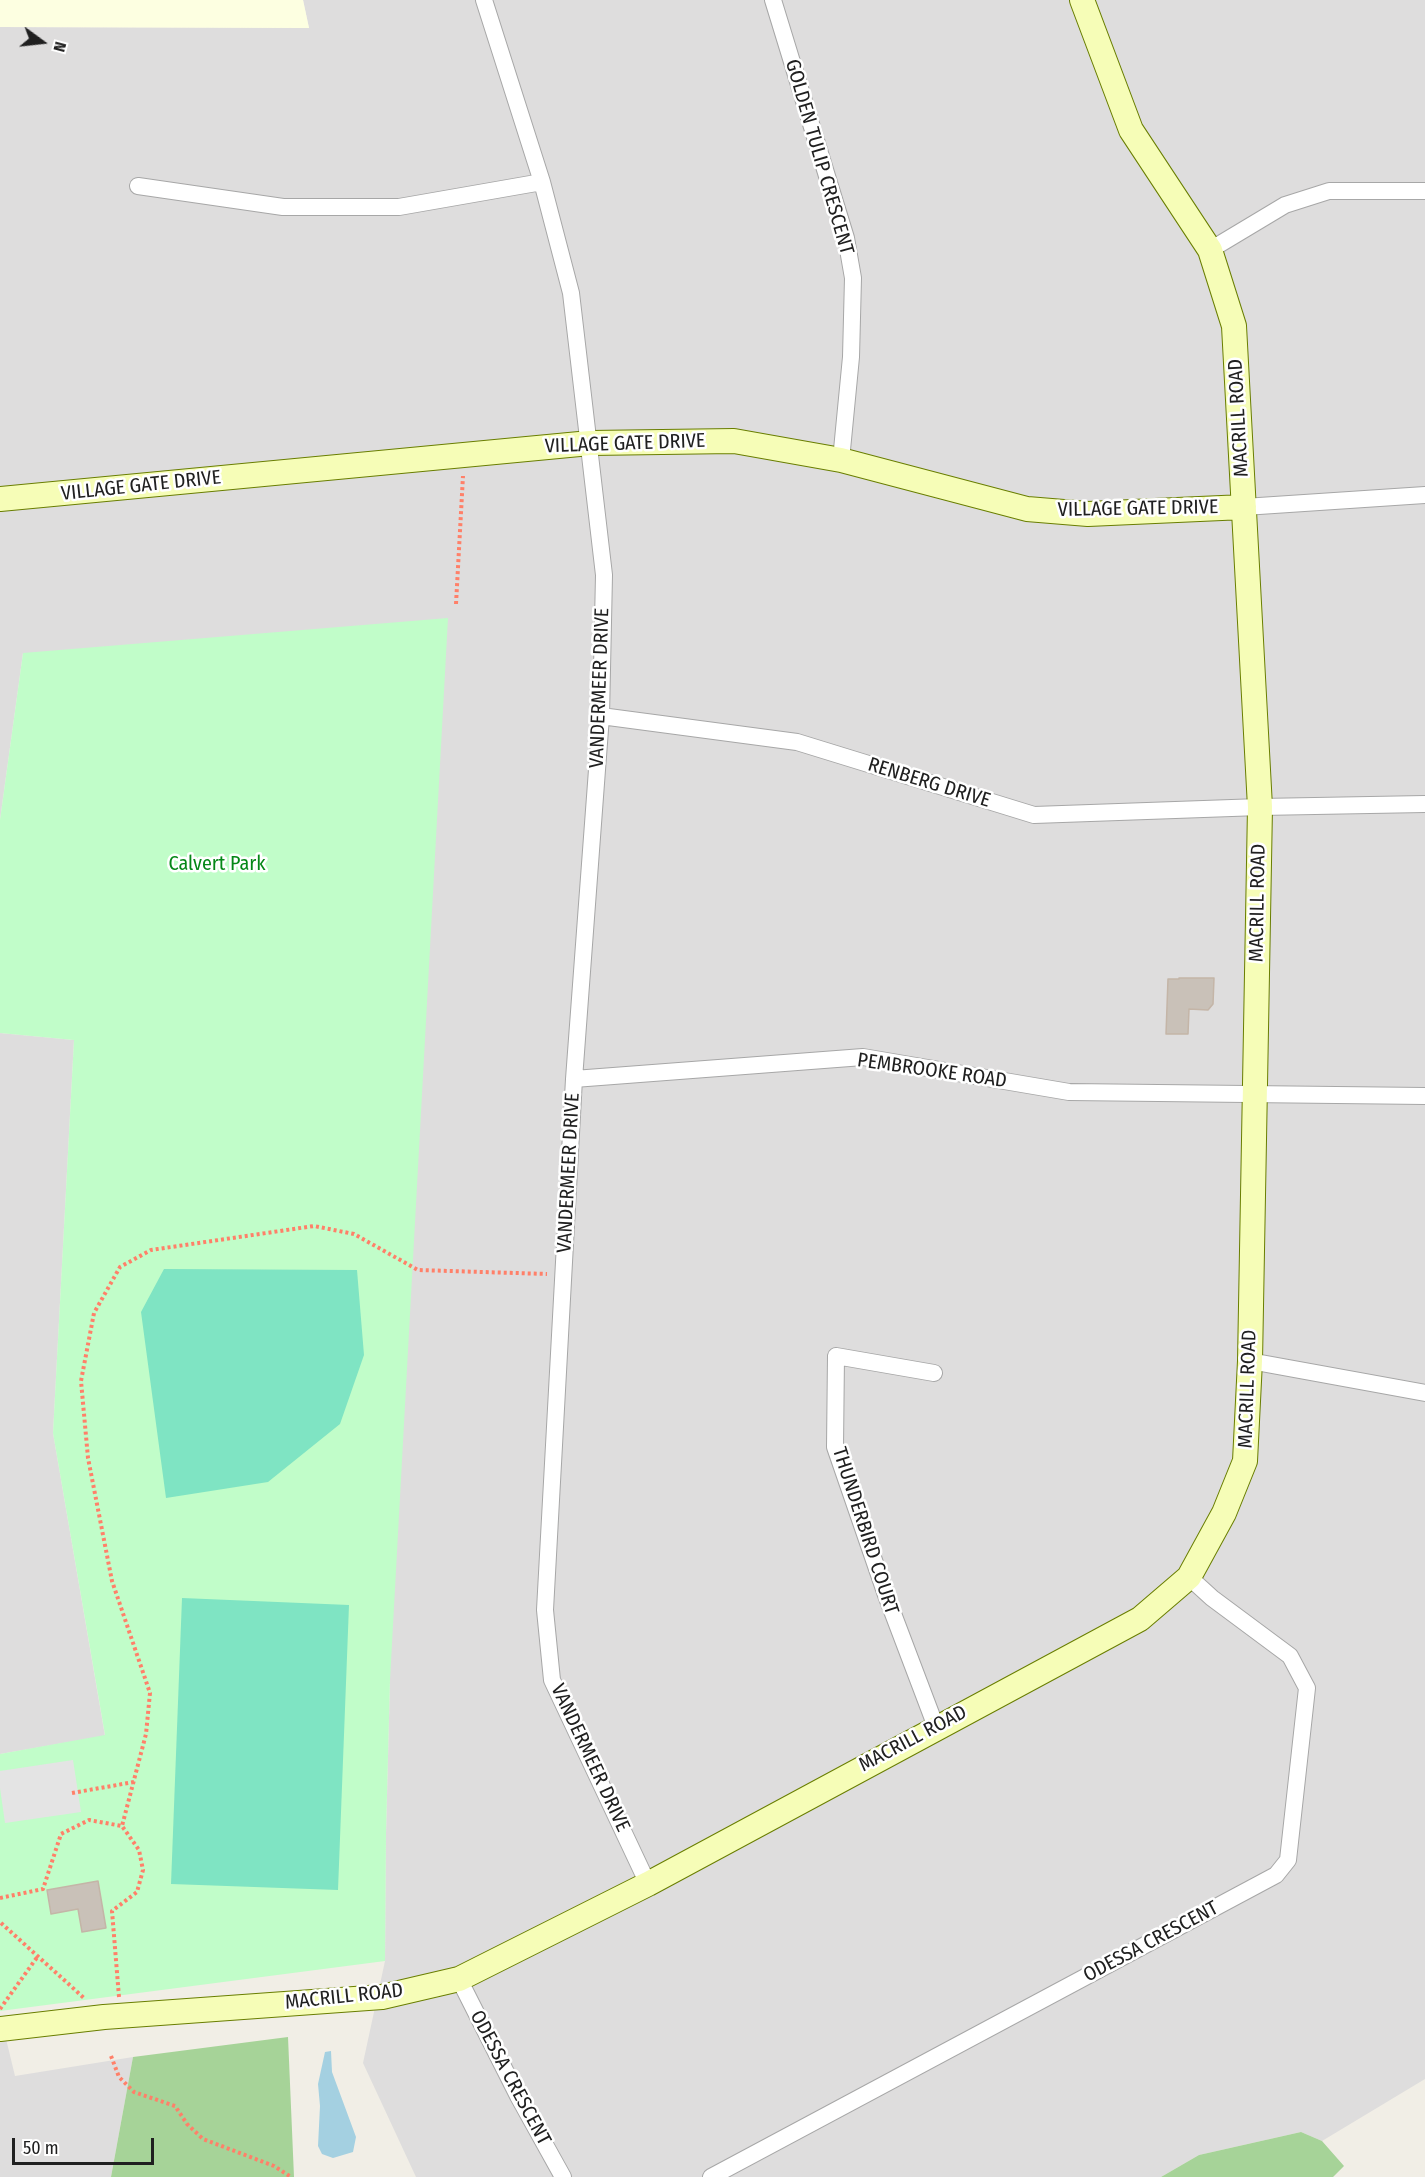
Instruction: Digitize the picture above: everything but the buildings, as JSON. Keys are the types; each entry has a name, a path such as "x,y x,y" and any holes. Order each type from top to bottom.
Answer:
{"street":[{"path":"484,0 542,182 572,293 590,443"},
{"name":"GOLDEN TULIP CRESCENT","path":"773,0 846,238 853,278 851,357 841,460"},
{"name":"MACRILL ROAD","path":"0,2029 112,2016 382,1997 459,1979 648,1884 1140,1619 1189,1577 1224,1513 1245,1461 1250,1362 1260,807 1234,326 1210,250 1131,130 1082,0"},
{"path":"138,186 283,207 399,207 542,182"},
{"path":"1210,250 1285,205 1329,191 1425,191"},
{"name":"VILLAGE GATE DRIVE","path":"0,499 590,443 734,441 841,460 1027,509 1088,514 1244,507"},
{"name":"VANDERMEER DRIVE","path":"590,443 604,575 601,716 574,1079 544,1610 552,1680 648,1884"},
{"path":"1244,507 1425,495"},
{"name":"RENBERG DRIVE","path":"601,716 797,742 1034,815 1425,804"},
{"name":"PEMBROOKE ROAD","path":"574,1079 863,1057 1069,1092 1425,1096"},
{"name":"THUNDERBIRD COURT","path":"934,1373 836,1356 835,1447 886,1595 936,1727"},
{"path":"1250,1362 1425,1393"},
{"name":"ODESSA CRESCENT","path":"711,2177 1276,1875 1288,1860 1307,1688 1290,1656 1212,1598 1189,1577"},
{"name":"ODESSA CRESCENT","path":"459,1979 518,2096 563,2177"}],"path":[{"path":"456,604 464,455"},
{"path":"122,1826 146,1734 150,1694 112,1581 88,1458 81,1381 94,1313 120,1267 151,1250 314,1226 354,1234 418,1270 563,1275"},
{"path":"72,1793 134,1782"},
{"path":"0,1898 43,1889 60,1834 89,1820 122,1826 139,1850 143,1870 138,1892 112,1911 112,2016"},
{"path":"2,1923 38,1956 112,2016"},
{"path":"0,2010 38,1956"},
{"path":"111,2056 119,2077 134,2092 175,2106 187,2124 203,2139 274,2166 291,2177"}],"shaded area":[{"path":"0,0 303,0 309,28 0,27"},
{"path":"303,0 1425,0 1425,2079 1322,2141 1301,2132 1199,2155 1161,2177 416,2177 363,2063 385,1961 390,1680 23,653 0,820 0,27 309,28"},
{"path":"0,1033 74,1040 53,1433 105,1736 0,1754"},
{"path":"73,1760 81,1812 5,1823 0,1771"},
{"path":"0,2014 15,2076 133,2057 111,2177 0,2177"}],"green space":[{"name":"Calvert Park","path":"448,618 390,1680 385,1961 0,2011 0,1754 105,1735 53,1433 74,1040 0,1033 0,820 23,653"},
{"path":"164,1269 357,1270 364,1355 340,1424 268,1482 166,1498 141,1312"},
{"path":"182,1598 349,1605 338,1890 171,1884"},
{"path":"288,2037 294,2177 111,2177 133,2057"},
{"path":"1301,2132 1322,2141 1344,2166 1333,2177 1161,2177 1199,2155"}],"water":[{"path":"331,2051 332,2072 356,2137 353,2152 333,2158 322,2154 318,2146 320,2106 318,2084 325,2052"}]}
